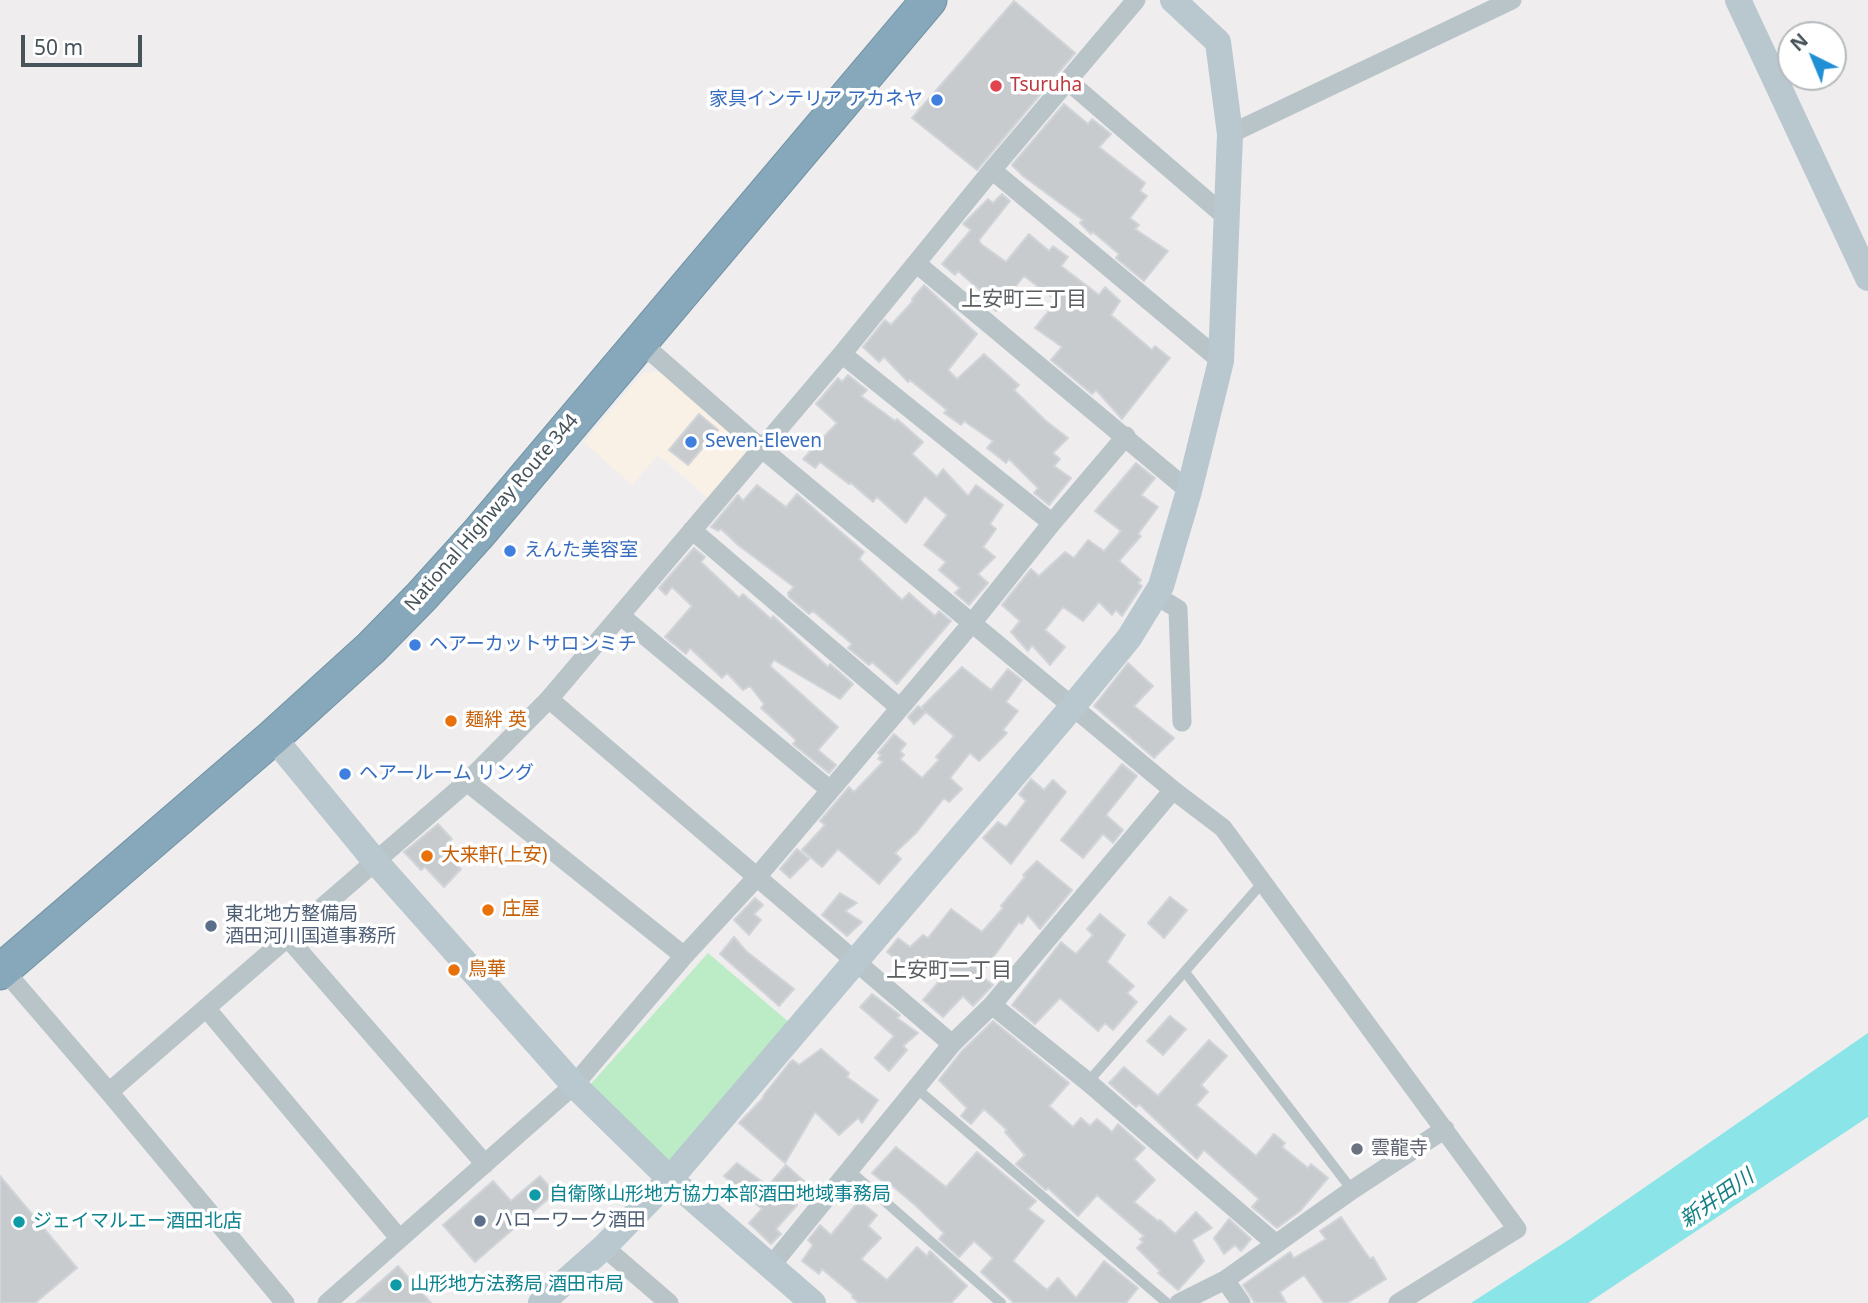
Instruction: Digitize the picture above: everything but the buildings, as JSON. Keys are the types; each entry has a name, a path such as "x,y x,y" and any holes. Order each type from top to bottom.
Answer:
{"highway":[{"name":"National Highway Route 344","path":"2,971 273,737 371,649 421,597 479,533 929,0"}],"street":[{"path":"109,1092 467,782 549,699 842,354 992,170 1136,0"},
{"path":"541,1303 604,1247 670,1179 1073,706 1129,638 1161,586 1189,491 1221,361 1230,134 1218,42 1173,0"},
{"path":"1230,134 1512,0"},
{"path":"1738,0 1868,278"},
{"path":"1068,81 1226,217"},
{"path":"992,170 1221,361"},
{"path":"916,263 1189,491"},
{"path":"640,342 761,448 1173,790 1223,828 1517,1229 1398,1303"},
{"path":"842,354 1052,523"},
{"path":"327,1303 574,1085 684,956 756,878 1126,436"},
{"path":"692,530 900,708"},
{"path":"1156,595 1178,609 1182,722"},
{"path":"620,615 830,790"},
{"path":"549,699 952,1044"},
{"path":"273,737 376,861 574,1085 670,1179 813,1303"},
{"path":"467,782 684,956"},
{"path":"770,1267 952,1044 992,1005 1173,790"},
{"path":"287,937 485,1164"},
{"path":"2,971 109,1092 285,1303"},
{"path":"992,1005 1088,1082 1276,1244"},
{"path":"206,1008 399,1238"},
{"path":"1179,1303 1226,1280 1352,1190 1445,1129"},
{"path":"604,1247 669,1303"},
{"path":"1226,1280 1241,1303"}],"lane":[{"path":"1088,1082 1263,882"},
{"path":"1185,972 1352,1190"},
{"path":"916,1088 1167,1303"},
{"path":"849,1170 1001,1303"}],"shaded area":[{"path":"665,371 749,444 748,455 709,499 658,455 632,485 584,442 643,373"}],"green space":[{"path":"708,953 791,1024 668,1162 589,1086"}],"water":[{"name":"新井田川","path":"1868,1033 1868,1117 1588,1303 1471,1303 1570,1239"}],"place":[{"name":"Tsuruha","path":"996,86"},
{"name":"家具インテリア アカネヤ","path":"937,100"},
{"name":"Seven-Eleven","path":"691,442"},
{"name":"えんた美容室","path":"510,551"},
{"name":"ヘアーカットサロンミチ","path":"415,645"},
{"name":"麺絆 英","path":"451,721"},
{"name":"ヘアールーム リング","path":"345,774"},
{"name":"大来軒(上安)","path":"427,856"},
{"name":"庄屋","path":"488,910"},
{"name":"東北地方整備局 酒田河川国道事務所","path":"211,926"},
{"name":"鳥華","path":"454,970"},
{"name":"雲龍寺","path":"1357,1149"},
{"name":"自衛隊山形地方協力本部酒田地域事務局","path":"535,1195"},
{"name":"ハローワーク酒田","path":"480,1221"},
{"name":"ジェイマルエー酒田北店","path":"19,1222"},
{"name":"山形地方法務局 酒田市局","path":"396,1285"}],"district":[{"name":"上安町三丁目","path":"1024,300"},
{"name":"上安町二丁目","path":"949,971"}]}
